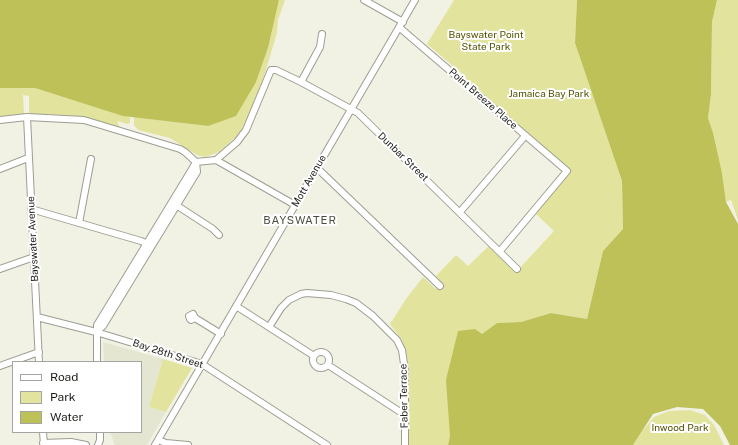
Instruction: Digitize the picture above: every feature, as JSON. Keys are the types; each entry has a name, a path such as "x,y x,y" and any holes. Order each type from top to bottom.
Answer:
{"street":[{"name":"Point Breeze Place","path":"364,0 401,25 525,136 567,171 500,251"},
{"name":"Mott Avenue","path":"157,442 415,0"},
{"path":"301,82 320,47 322,34"},
{"name":"Dunbar Street","path":"216,160 238,142 246,130 271,70 276,70 358,113 517,268"},
{"path":"0,120 27,117 84,120 180,149 196,162 216,160 295,205"},
{"name":"Bayswater Avenue","path":"27,117 39,361"},
{"path":"460,212 525,136"},
{"path":"0,169 28,158"},
{"path":"79,223 91,159"},
{"path":"97,361 97,325 174,204 196,162"},
{"path":"317,168 440,286"},
{"path":"174,204 213,229 219,235"},
{"path":"31,209 149,245"},
{"path":"0,269 34,257"},
{"name":"Faber Terrace","path":"269,328 289,300 301,294 307,293 331,295 356,303 378,321 400,344 405,371 405,445"},
{"path":"236,306 314,356"},
{"name":"Bay 28th Street","path":"37,317 96,332 202,364 327,445"},
{"path":"195,318 221,334"},
{"path":"14,361 39,352"},
{"path":"320,352 325,354 328,357 328,365 323,368 316,366 313,362 314,356 320,352"},
{"path":"0,366 12,362"},
{"path":"328,365 405,415"},
{"path":"43,433 44,444 71,442 86,445"},
{"path":"98,445 100,433"},
{"path":"157,442 188,445"}],"shaded area":[{"path":"103,342 163,359 149,407 166,412 147,445 115,445 110,433 142,433 142,361 104,361"}],"green space":[{"path":"279,0 285,0 278,20 277,33 264,76 248,118 238,135 219,152 205,157 197,155 170,138 138,130 134,125 134,117 208,126 256,82 268,48"},
{"name":"Jamaica Bay Park","path":"454,0 577,0 575,43 622,181 623,229 603,251 587,319 551,313 521,322 497,323 482,334 448,445 407,445 409,381 407,355 402,340 390,324 406,299 423,277 436,289 442,283 436,276 456,255 468,266 489,246 517,271 554,231 536,214 570,170 467,81 466,77 427,44"},
{"path":"717,0 738,0 738,220 731,200 726,202 722,173 708,118 711,94 712,22"},
{"path":"0,88 35,88 130,117 130,123 127,124 117,121 120,128 89,118 67,115 31,114 29,113 29,96 23,95 24,114 0,117"},
{"path":"163,359 192,368 166,412 149,407"},
{"name":"Inwood Park","path":"690,410 705,415 714,425 724,445 633,445 654,417 669,411"}],"water":[{"path":"0,0 279,0 268,48 256,82 236,116 208,126 123,116 35,88 0,88"},
{"path":"577,0 717,0 712,22 711,94 708,118 722,173 726,202 738,224 738,445 730,445 720,426 703,409 677,407 653,414 633,445 448,445 450,436 446,380 458,331 475,329 482,334 497,323 521,322 551,313 587,319 603,251 623,229 622,181 575,43"}],"district":[{"name":"BAYSWATER","path":"300,221"}],"park label":[{"name":"Bayswater Point State Park","path":"486,40"}]}
